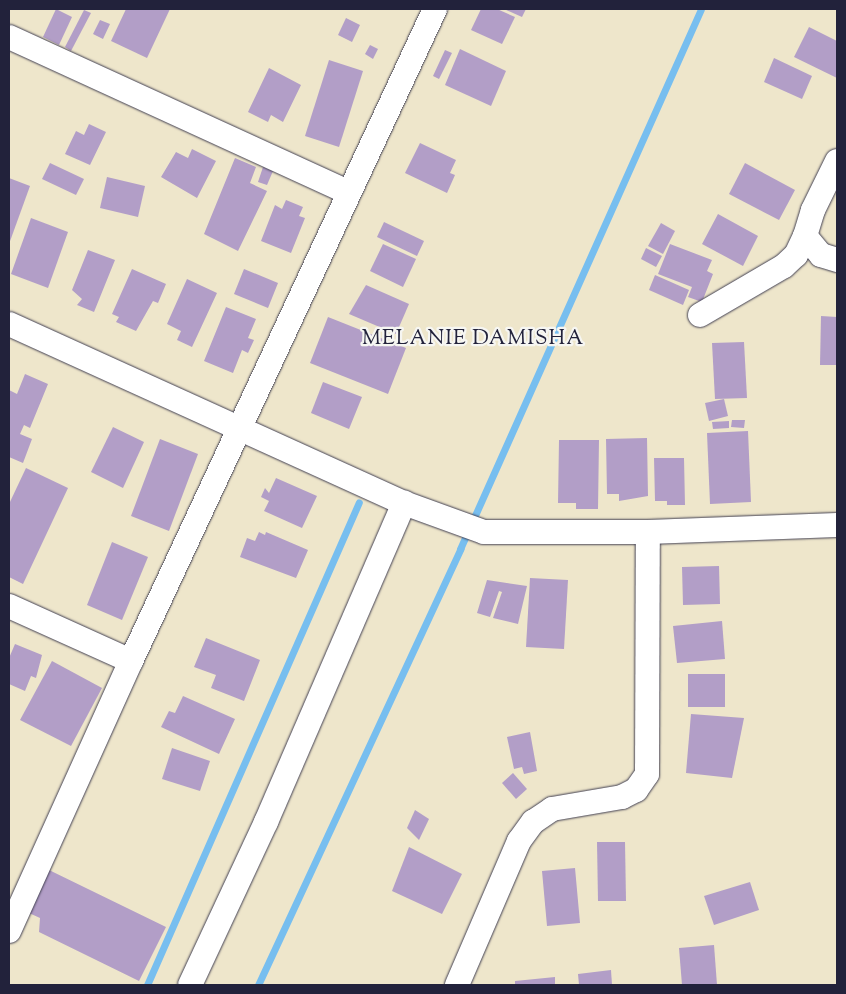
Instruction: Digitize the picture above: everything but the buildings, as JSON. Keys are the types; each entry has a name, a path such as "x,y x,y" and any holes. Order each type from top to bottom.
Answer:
{"street":[{"path":"9,932 17,891 131,661 348,192 435,9"},
{"path":"9,37 348,192"},
{"path":"700,315 784,266 796,255 805,236 813,210 837,161"},
{"path":"805,236 821,255 837,260"},
{"path":"9,324 404,503 484,532 648,532 837,526"},
{"path":"190,985 266,822 404,503"},
{"path":"457,985 519,840 533,822 552,810 622,797 636,790 647,774 648,532"},
{"path":"9,606 131,661"}],"waterway":[{"path":"258,985 460,549 701,9"},
{"path":"147,985 359,502"}],"district":[{"name":"MELANIE DAMISHA","path":"473,339"}]}
